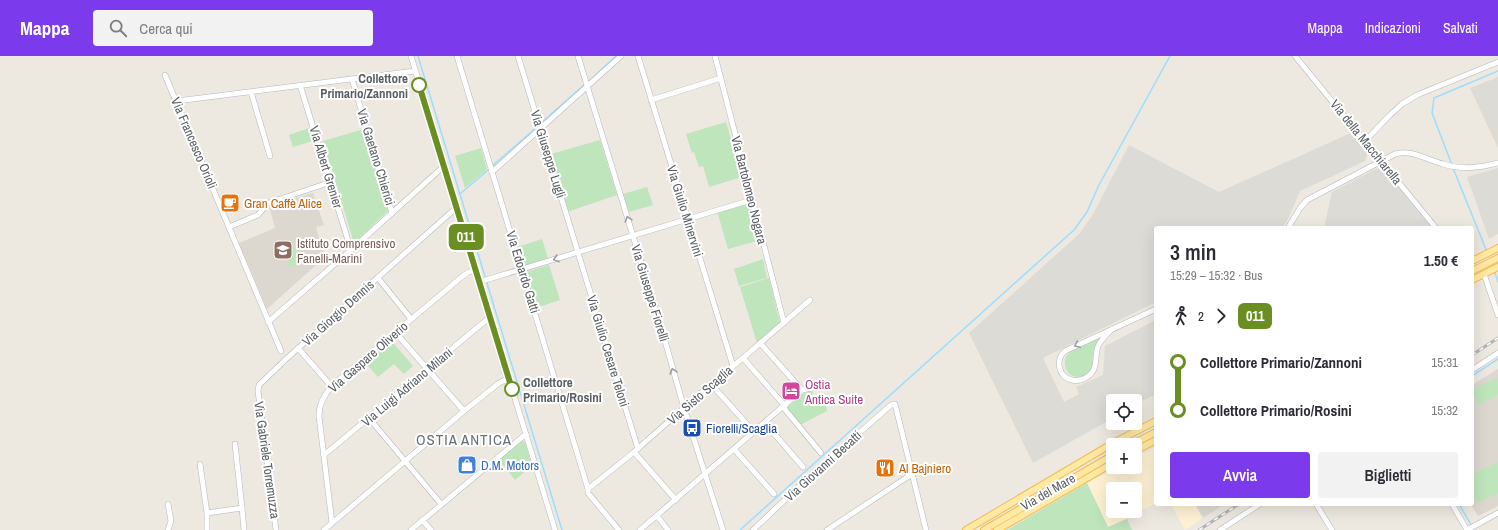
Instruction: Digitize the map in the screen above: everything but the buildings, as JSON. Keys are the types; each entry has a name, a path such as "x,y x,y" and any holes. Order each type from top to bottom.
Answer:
{"main road":[{"path":"1474,260 1497,249"},
{"path":"1474,270 1498,258"},
{"path":"1474,279 1498,267"},
{"path":"966,530 1108,446 1154,422"},
{"path":"1142,439 1154,433"},
{"path":"1142,447 1154,441"},
{"name":"Via del Mare","path":"984,530 1106,459"},
{"path":"997,530 1106,467"}],"street":[{"path":"410,56 555,530"},
{"name":"Via Edoardo Gatti","path":"457,56 523,270 588,493 619,530"},
{"name":"Via Giuseppe Lugli","path":"518,56 578,252"},
{"name":"Via Giuseppe Fiorelli","path":"578,56 684,408 723,530"},
{"path":"492,172 621,56"},
{"name":"Via Giulio Minervini","path":"638,56 733,366"},
{"name":"Via Bartolomeo Nogara","path":"715,56 784,323"},
{"name":"Via della Macchiarella","path":"1295,56 1434,226"},
{"path":"1365,141 1402,104 1417,95 1498,62"},
{"path":"176,101 251,92 300,84 415,71"},
{"name":"Via Francesco Orioli","path":"166,75 281,351"},
{"path":"652,100 721,78"},
{"name":"Via Gaetano Chierici","path":"352,79 392,213"},
{"name":"Via Albert Grenier","path":"300,84 351,250"},
{"path":"251,92 270,156"},
{"path":"1289,226 1300,206 1307,200 1395,154 1405,152 1441,164 1463,168 1479,167 1498,163"},
{"path":"268,322 444,166"},
{"path":"229,227 258,215 268,202 331,182"},
{"path":"480,282 523,270 687,218 751,200"},
{"name":"Via Giorgio Dennis","path":"258,389 261,382 298,348 457,207"},
{"name":"Via Giulio Cesare Teloni","path":"578,252 636,451"},
{"name":"Via Gaspare Oliverio","path":"332,523 319,410 322,399 331,386 395,332 464,275 469,272 476,271"},
{"path":"1484,274 1498,315"},
{"path":"378,278 412,319"},
{"name":"Via Sisto Scaglia","path":"588,489 636,451 711,384 810,300"},
{"path":"1112,329 1098,346 1095,367 1090,375 1085,379 1075,380 1069,379 1063,375 1059,363 1064,352 1112,329 1128,323 1154,310"},
{"name":"Via Luigi Adriano Milani","path":"324,455 490,317"},
{"path":"395,332 464,411"},
{"path":"760,343 802,390"},
{"path":"298,348 331,386"},
{"path":"1474,369 1498,353"},
{"path":"743,358 821,453"},
{"path":"324,530 464,411 499,383 509,378"},
{"path":"711,384 754,432"},
{"path":"640,530 802,390 822,386"},
{"name":"Via Gabriele Torremuzza","path":"258,389 276,530"},
{"name":"Via Giovanni Becatti","path":"753,530 810,476 891,405 895,404 912,474"},
{"path":"369,418 441,504"},
{"path":"765,423 803,467"},
{"path":"411,530 526,434"},
{"path":"235,444 244,530"},
{"path":"734,449 774,494"},
{"path":"636,451 676,500"},
{"path":"200,464 207,513 207,530"},
{"path":"827,530 912,474 926,530"},
{"path":"168,504 171,520 168,530"},
{"path":"1220,530 1257,506"},
{"path":"1317,506 1332,530"},
{"path":"1453,506 1467,530 1498,513"},
{"path":"207,513 242,508"},
{"path":"656,516 668,530"},
{"path":"422,520 431,530"}],"shaded area":[{"path":"1498,77 1498,148 1470,88"},
{"path":"1353,132 1368,151 1365,161 1300,191 1288,219 1283,226 1154,226 1154,303 1043,358 1064,402 1079,394 1076,387 1103,375 1105,346 1154,321 1154,395 1142,401 1142,394 1106,394 1106,422 1033,463 969,333 1079,234 1092,216 1129,145 1219,192"},
{"path":"1381,166 1430,226 1324,226 1332,192"},
{"path":"1498,168 1498,234 1489,239 1467,177"},
{"name":"Istituto Comprensivo Fanelli-Marini","path":"313,193 324,225 316,227 325,257 267,309 239,243 275,228 269,206"},
{"path":"1498,369 1498,506 1478,516 1472,506 1474,506 1474,384"},
{"path":"1154,448 1154,504 1142,511 1142,482 1106,482 1106,518 1129,518 1127,519 1108,527 1087,483 1106,473 1142,474 1142,454"},
{"path":"1172,506 1196,506 1203,518 1185,530"},
{"path":"1196,506 1222,506 1203,518"}],"green space":[{"path":"726,122 742,177 709,187 703,166 699,167 694,152 692,153 686,134"},
{"path":"309,128 313,141 293,147 289,135"},
{"path":"364,129 388,211 354,243 323,141"},
{"path":"600,140 617,195 567,212 551,154"},
{"path":"481,148 487,169 465,188 455,156"},
{"path":"647,187 653,205 629,212 623,194"},
{"path":"749,203 761,240 728,249 717,211"},
{"path":"542,239 548,258 523,266 517,247"},
{"path":"294,245 300,264 290,267 284,248"},
{"path":"763,259 767,278 739,286 734,269"},
{"path":"549,265 560,300 536,308 525,272"},
{"path":"769,278 780,323 757,343 740,287"},
{"path":"1102,336 1095,347 1091,369 1085,375 1079,377 1070,374 1065,365 1067,355 1071,351"},
{"path":"390,339 413,366 404,374 394,364 378,377 364,361"},
{"path":"1498,377 1498,395 1478,405 1474,397 1474,389"},
{"path":"812,391 813,397 825,396 827,411 800,425 787,408 802,394"},
{"path":"521,441 525,442 532,466 515,480 498,459"},
{"path":"1498,462 1498,493 1476,503 1474,498 1474,473"},
{"path":"1087,483 1108,527 1127,519 1132,530 1007,530"}],"waterway":[{"path":"418,56 562,530"},
{"path":"588,82 616,56"},
{"path":"740,530 1074,230 1087,212 1099,185 1170,56"},
{"path":"1452,165 1432,113 1434,98 1498,71"},
{"path":"540,124 585,84"},
{"path":"492,166 537,127"},
{"path":"1453,168 1487,252"},
{"path":"460,194 489,169"},
{"path":"1494,270 1498,282"},
{"path":"1474,375 1498,359"},
{"path":"1460,506 1474,530"}],"railway":[{"path":"1474,354 1498,338"},
{"path":"1199,530 1236,506"}],"bus line":[{"name":"011","path":"419,85 512,389"}],"place":[{"name":"Collettore Primario/Zannoni","path":"419,85"},
{"name":"Gran Caffè Alice","path":"230,203"},
{"name":"Istituto Comprensivo Fanelli-Marini","path":"283,250"},
{"name":"Collettore Primario/Rosini","path":"512,389"},
{"name":"Ostia Antica Suite","path":"791,391"},
{"name":"Fiorelli/Scaglia","path":"692,428"},
{"name":"D.M. Motors","path":"467,465"},
{"name":"Al Bajniero","path":"885,468"}],"district":[{"name":"OSTIA ANTICA","path":"464,439"}]}
